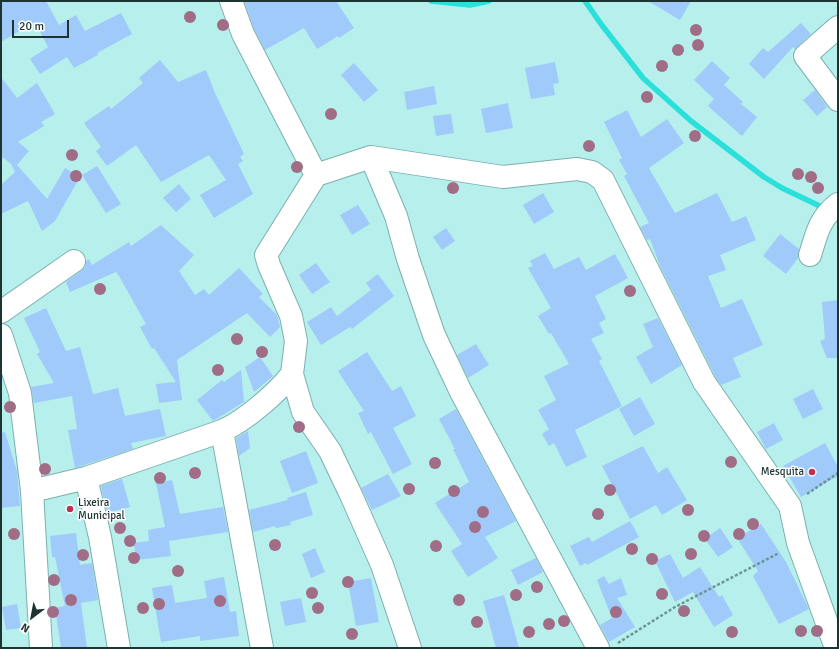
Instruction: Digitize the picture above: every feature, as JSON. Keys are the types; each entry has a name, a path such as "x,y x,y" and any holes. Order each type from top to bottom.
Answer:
{"street":[{"path":"231,1 243,34 316,175"},
{"path":"838,27 805,56 838,100"},
{"path":"371,157 396,216 408,259 434,335 461,392 607,646"},
{"path":"410,648 382,565 330,451 303,412 292,374 296,341 291,316 266,255 316,175 371,157 503,177 577,169 592,172 603,180 704,382 790,506 798,543 836,648"},
{"path":"810,255 819,225 828,212 838,204"},
{"path":"1,312 74,261"},
{"path":"1,335 20,392 32,491 41,648"},
{"path":"32,491 86,478 222,431 233,426 280,389 292,374"},
{"path":"222,431 262,648"},
{"path":"86,478 100,537 119,648"}],"path":[{"path":"790,506 838,473"},
{"path":"607,646 675,607 798,543"}],"building":[{"path":"1,1 46,1 59,25 76,15 85,31 121,13 132,34 97,53 98,55 74,68 67,57 40,74 30,59 48,47 35,22 1,42"},
{"path":"244,1 336,1 354,28 339,38 338,36 317,49 304,28 265,50 254,29"},
{"path":"648,1 691,1 680,20"},
{"path":"801,23 811,34 795,49 793,47 764,79 749,64 763,48 768,52"},
{"path":"160,60 178,82 206,70 215,93 244,154 240,157 243,161 238,164 253,194 214,218 200,195 226,180 209,155 161,182 136,145 107,166 96,151 101,147 84,123 109,106 111,109 143,83 139,78"},
{"path":"712,61 730,78 724,85 743,102 741,104 757,117 742,136 708,106 714,99 694,80"},
{"path":"555,62 559,83 553,84 555,95 531,99 525,68"},
{"path":"354,63 378,90 364,102 341,75"},
{"path":"1,77 17,98 37,83 55,114 41,122 44,126 18,142 29,151 17,165 47,199 65,168 80,177 55,221 42,231 28,201 1,214 1,185 15,172 11,164 1,156"},
{"path":"434,86 437,104 407,110 404,92"},
{"path":"815,90 827,107 817,116 803,100"},
{"path":"508,103 513,128 486,133 481,109"},
{"path":"627,110 641,137 667,119 684,143 649,168 675,213 717,193 732,222 746,216 756,240 720,255 726,270 708,276 721,308 742,299 763,345 733,358 741,377 721,385 715,376 660,266 650,239 647,240 640,227 649,223 624,176 627,174 619,160 622,158 604,122"},
{"path":"451,114 454,133 436,136 433,116"},
{"path":"97,166 121,204 106,213 82,175"},
{"path":"179,184 191,199 176,212 163,198"},
{"path":"543,193 554,212 534,224 523,205"},
{"path":"358,205 370,224 352,235 340,215"},
{"path":"161,225 194,255 179,271 195,295 204,289 209,295 239,268 263,294 259,297 277,315 280,327 270,337 247,313 177,360 182,400 159,403 156,384 176,382 154,348 152,349 140,327 146,324 116,272 70,292 66,282 85,267 86,261 89,259 92,265 129,242 131,246"},
{"path":"446,228 455,241 442,250 433,237"},
{"path":"780,234 799,249 798,258 786,274 763,256"},
{"path":"545,253 554,269 579,257 586,270 615,254 628,278 595,296 606,319 599,323 604,333 591,339 602,359 599,361 622,406 575,430 587,457 566,467 554,443 549,446 542,434 549,429 538,410 556,400 544,376 569,364 551,333 549,334 538,316 551,308 528,268 533,266 530,261"},
{"path":"316,263 330,282 312,294 299,275"},
{"path":"378,274 394,296 352,329 350,327 321,345 307,322 331,307 337,316 371,290 366,283"},
{"path":"838,300 838,358 827,358 820,341 825,339 822,302"},
{"path":"46,308 66,351 80,347 93,394 118,388 125,416 160,409 166,436 131,443 133,449 75,468 68,430 77,429 72,396 34,403 31,387 54,383 37,354 40,352 24,318"},
{"path":"658,318 682,365 651,384 636,357 653,347 643,324"},
{"path":"476,344 489,365 468,378 457,355"},
{"path":"367,352 392,391 401,386 416,416 393,428 412,464 393,474 371,432 368,434 358,413 364,411 338,371"},
{"path":"260,357 273,376 254,392 245,367"},
{"path":"241,370 244,402 213,421 197,400 222,380 224,382"},
{"path":"813,389 823,409 803,419 793,399"},
{"path":"640,397 655,424 634,436 619,409"},
{"path":"456,409 516,521 485,537 498,558 468,577 451,551 462,544 435,503 469,482 453,449 455,449 439,419"},
{"path":"774,423 783,440 766,449 757,432"},
{"path":"248,431 250,448 239,456 236,438"},
{"path":"5,432 17,471 20,506 1,508 1,433"},
{"name":"Mesquita","path":"825,443 838,467 838,476 801,497 783,466"},
{"path":"643,446 658,473 667,467 687,500 662,515 656,505 630,519 602,466"},
{"path":"306,451 318,483 292,493 280,461"},
{"path":"388,474 401,496 372,510 361,488"},
{"path":"122,479 130,507 107,513 101,486"},
{"path":"172,480 180,514 223,507 228,532 169,541 171,556 136,560 134,543 149,541 148,530 165,527 156,483"},
{"path":"306,492 313,515 290,522 291,525 276,528 275,526 253,532 249,510 288,500 287,498"},
{"path":"630,521 639,537 587,565 586,563 580,566 570,546 589,537 592,542"},
{"path":"761,524 786,562 809,609 779,624 753,576 758,571 737,538"},
{"path":"720,528 733,547 718,557 705,539"},
{"path":"76,533 80,565 92,563 98,600 81,603 87,648 61,648 55,608 65,606 55,557 52,557 50,536"},
{"path":"315,548 325,572 311,578 302,554"},
{"path":"670,554 683,578 700,567 719,597 722,595 733,615 714,627 693,592 675,602 655,561"},
{"path":"536,558 543,572 518,585 511,570"},
{"path":"604,576 609,584 621,578 627,595 617,598 635,627 609,642 600,625 612,618 597,580"},
{"path":"224,577 230,612 236,611 239,636 200,641 200,636 161,642 152,588 172,585 175,603 207,598 204,581"},
{"path":"371,578 379,622 356,626 348,582"},
{"path":"504,595 519,648 496,648 483,601"},
{"path":"301,598 306,622 285,626 280,602"},
{"path":"17,604 21,628 6,630 2,607"}],"waterway":[{"path":"431,1 470,5 489,1"},
{"path":"585,1 643,78 691,121 764,177 782,188 826,209"}],"place":[{"name":"Mesquita","path":"812,472"},
{"name":"Lixeira Municipal","path":"70,509"}]}
